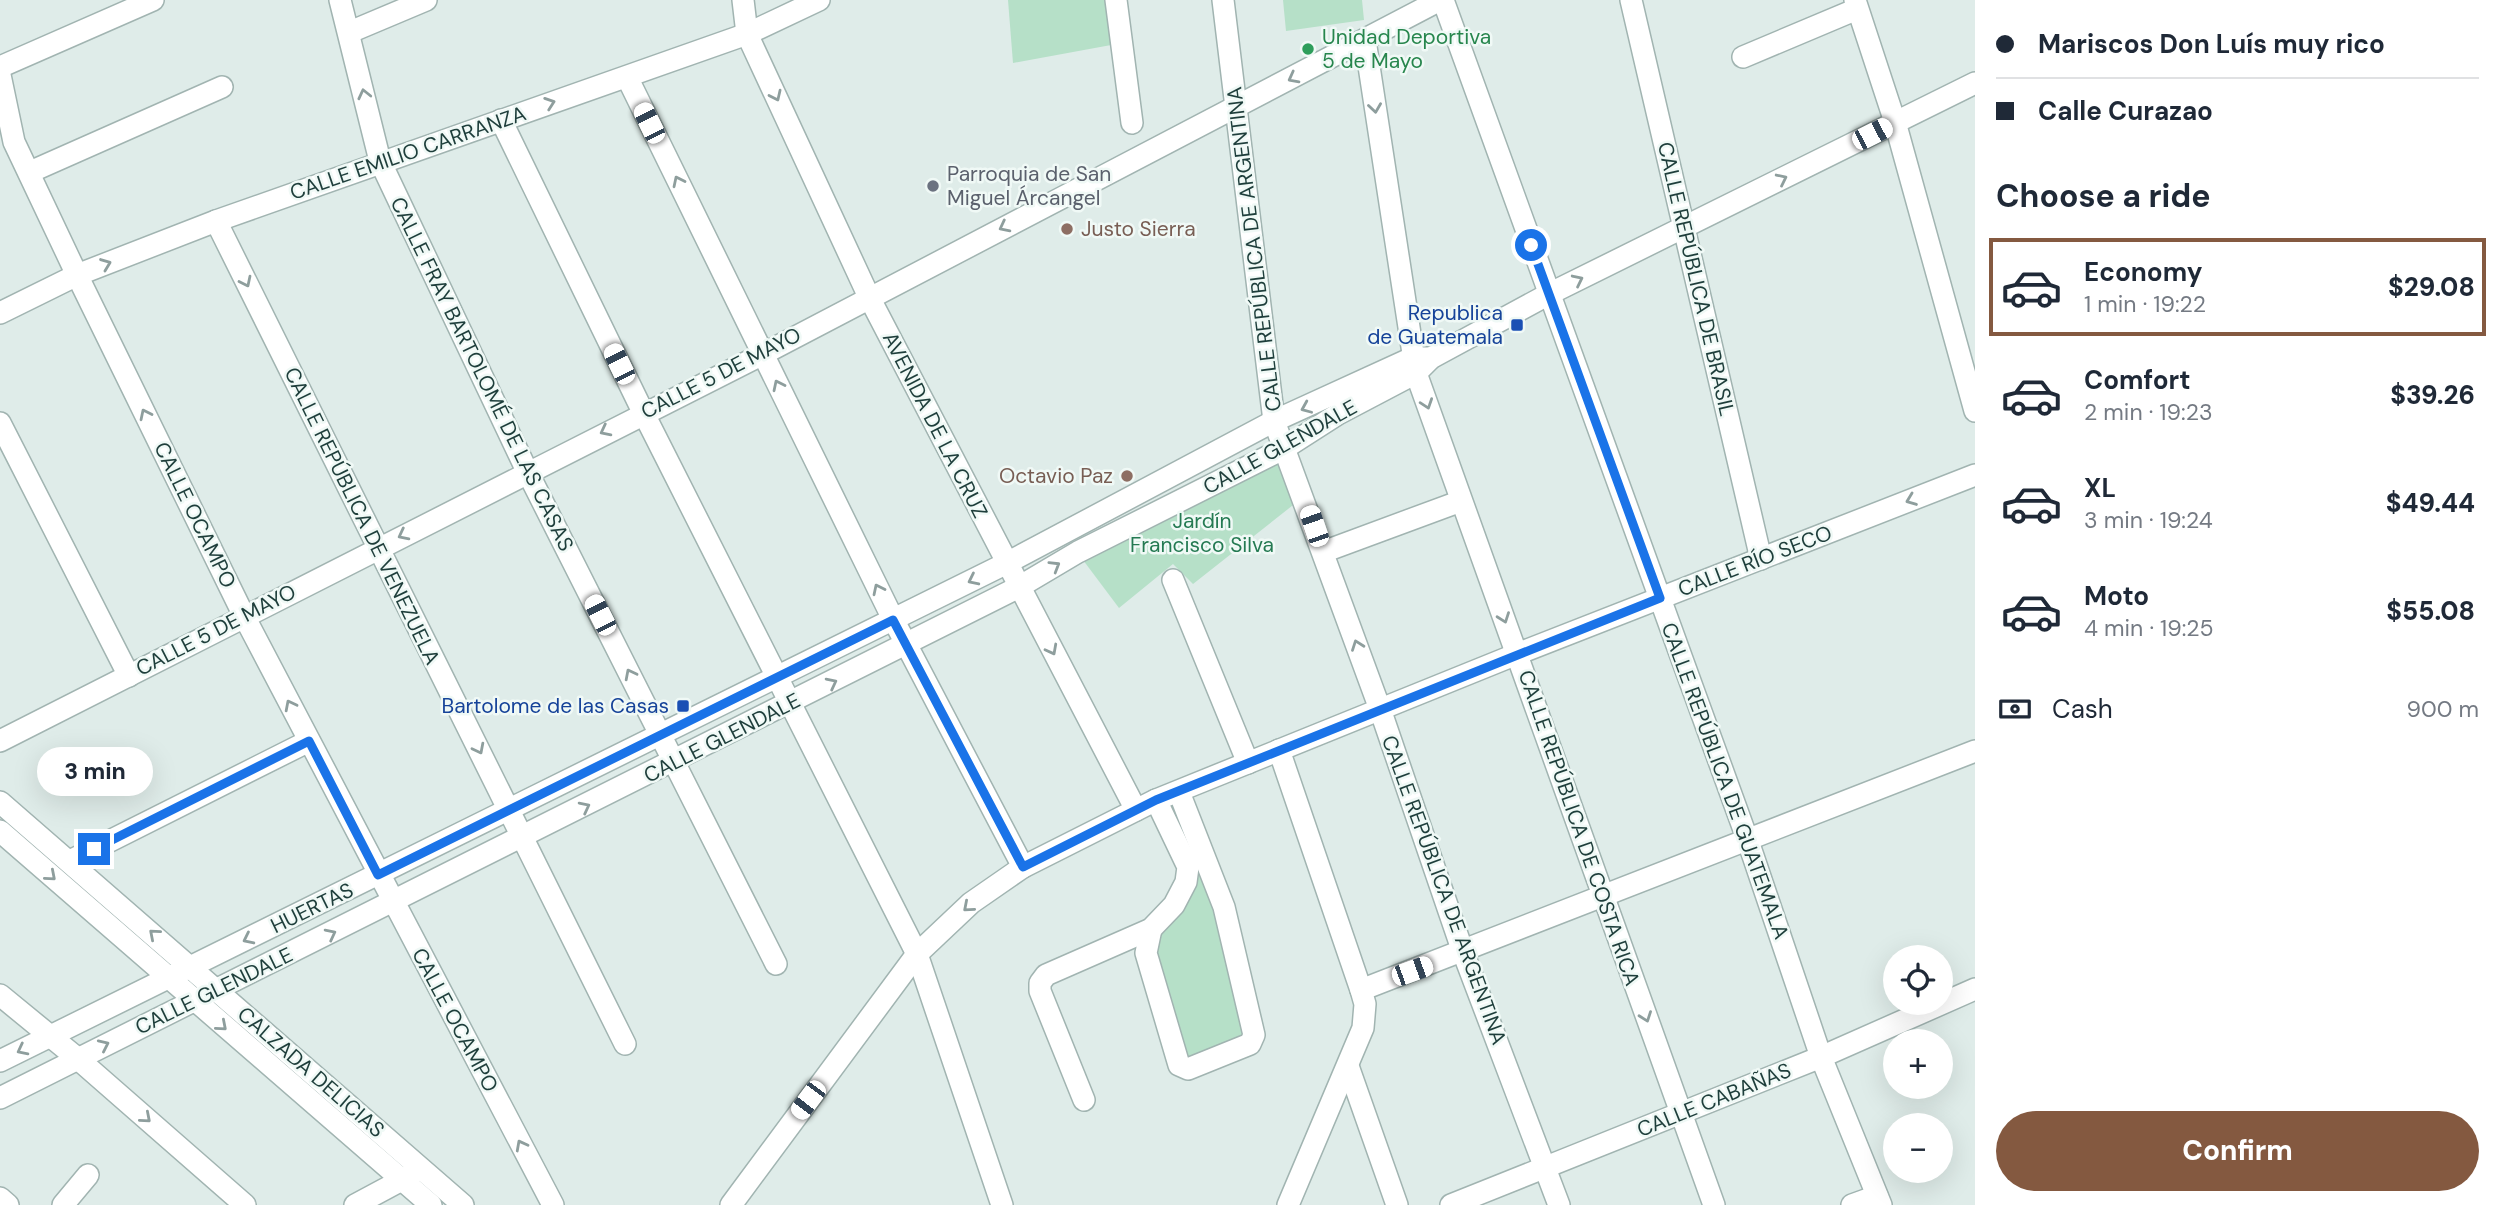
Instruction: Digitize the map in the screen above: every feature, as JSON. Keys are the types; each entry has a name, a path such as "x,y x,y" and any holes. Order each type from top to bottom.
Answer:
{"street":[{"path":"0,67 153,0"},
{"name":"CALLE FRAY BARTOLOMÉ DE LAS CASAS","path":"340,0 380,161 527,471 776,964"},
{"path":"350,32 426,0"},
{"name":"AVENIDA DE LA CRUZ","path":"743,0 747,34 869,297 1136,810"},
{"name":"CALLE EMILIO CARRANZA","path":"0,313 77,275 216,221 380,161 747,34 819,0"},
{"path":"1116,0 1132,123"},
{"name":"CALLE REPÚBLICA DE ARGENTINA","path":"1223,0 1274,421 1380,709 1464,952 1559,1205"},
{"name":"CALLE 5 DE MAYO","path":"3,732 128,676 643,412 763,354 1442,0"},
{"name":"CALLE REPÚBLICA DE GUATEMALA","path":"1442,0 1748,841 1821,1057 1879,1200"},
{"name":"CALLE REPÚBLICA DE BRASIL","path":"1631,0 1761,559"},
{"path":"1743,57 1856,4 1895,122 1975,411"},
{"name":"CALLE REPÚBLICA DE COSTA RICA","path":"1365,40 1420,363 1461,501 1714,1205"},
{"name":"CALLE OCAMPO","path":"0,75 14,142 77,275 244,616 553,1205"},
{"path":"627,77 893,620 1023,867"},
{"name":"CALLE GLENDALE","path":"0,1098 1019,587 1078,552 1285,448 1420,363 1549,294 1975,83"},
{"path":"30,172 222,87"},
{"path":"500,120 643,412 916,954 1002,1205"},
{"name":"CALLE REPÚBLICA DE VENEZUELA","path":"216,221 625,1044"},
{"name":"CALLE GLENDALE","path":"660,735 1007,563 1274,421 1420,363"},
{"path":"0,423 128,676"},
{"name":"CALLE RÍO SECO","path":"731,1205 916,954 971,903 1023,867 1156,800 1517,654 1975,475"},
{"path":"1323,552 1461,501"},
{"path":"1173,580 1248,763"},
{"name":"HUERTAS","path":"0,1061 660,735"},
{"path":"70,861 309,741"},
{"path":"1279,750 1361,990 1366,1016 1348,1066 1288,1205"},
{"path":"1361,990 1975,751"},
{"path":"1084,1100 1040,991 1040,983 1046,975 1152,929 1174,905 1196,864 1179,792"},
{"path":"1152,929 1146,953 1179,1065 1188,1069 1250,1044 1254,1035 1224,906 1156,800"},
{"name":"CALZADA DELICIAS","path":"0,802 463,1205"},
{"name":"CALZADA DELICIAS","path":"0,831 431,1205"},
{"name":"CALLE CABAÑAS","path":"1451,1205 1821,1057 1975,989"},
{"path":"0,995 77,1058 245,1205"},
{"path":"1348,1066 1397,1205"},
{"path":"355,1205 422,1168"},
{"path":"63,1205 88,1175"},
{"path":"0,1198 8,1205"},
{"path":"1852,1205 1879,1200"}],"green space":[{"path":"1008,0 1116,0 1122,43 1013,63"},
{"path":"1283,0 1362,0 1364,20 1286,31"},
{"name":"Jardín Francisco Silva","path":"1285,452 1302,498 1193,584 1173,564 1119,608 1080,556"},
{"path":"1177,793 1254,1035 1179,1065 1151,929 1186,882 1162,798"}],"place":[{"name":"Unidad Deportiva 5 de Mayo","path":"1308,49"},
{"name":"Parroquia de San Miguel Árcangel","path":"933,186"},
{"name":"Justo Sierra","path":"1067,229"},
{"name":"Republica de Guatemala","path":"1517,325"},
{"name":"Octavio Paz","path":"1127,476"},
{"name":"Bartolome de las Casas","path":"683,706"}],"route":[{"path":"94,849 309,741 378,875 893,620 1023,867 1156,800 1660,598 1531,245"}]}
